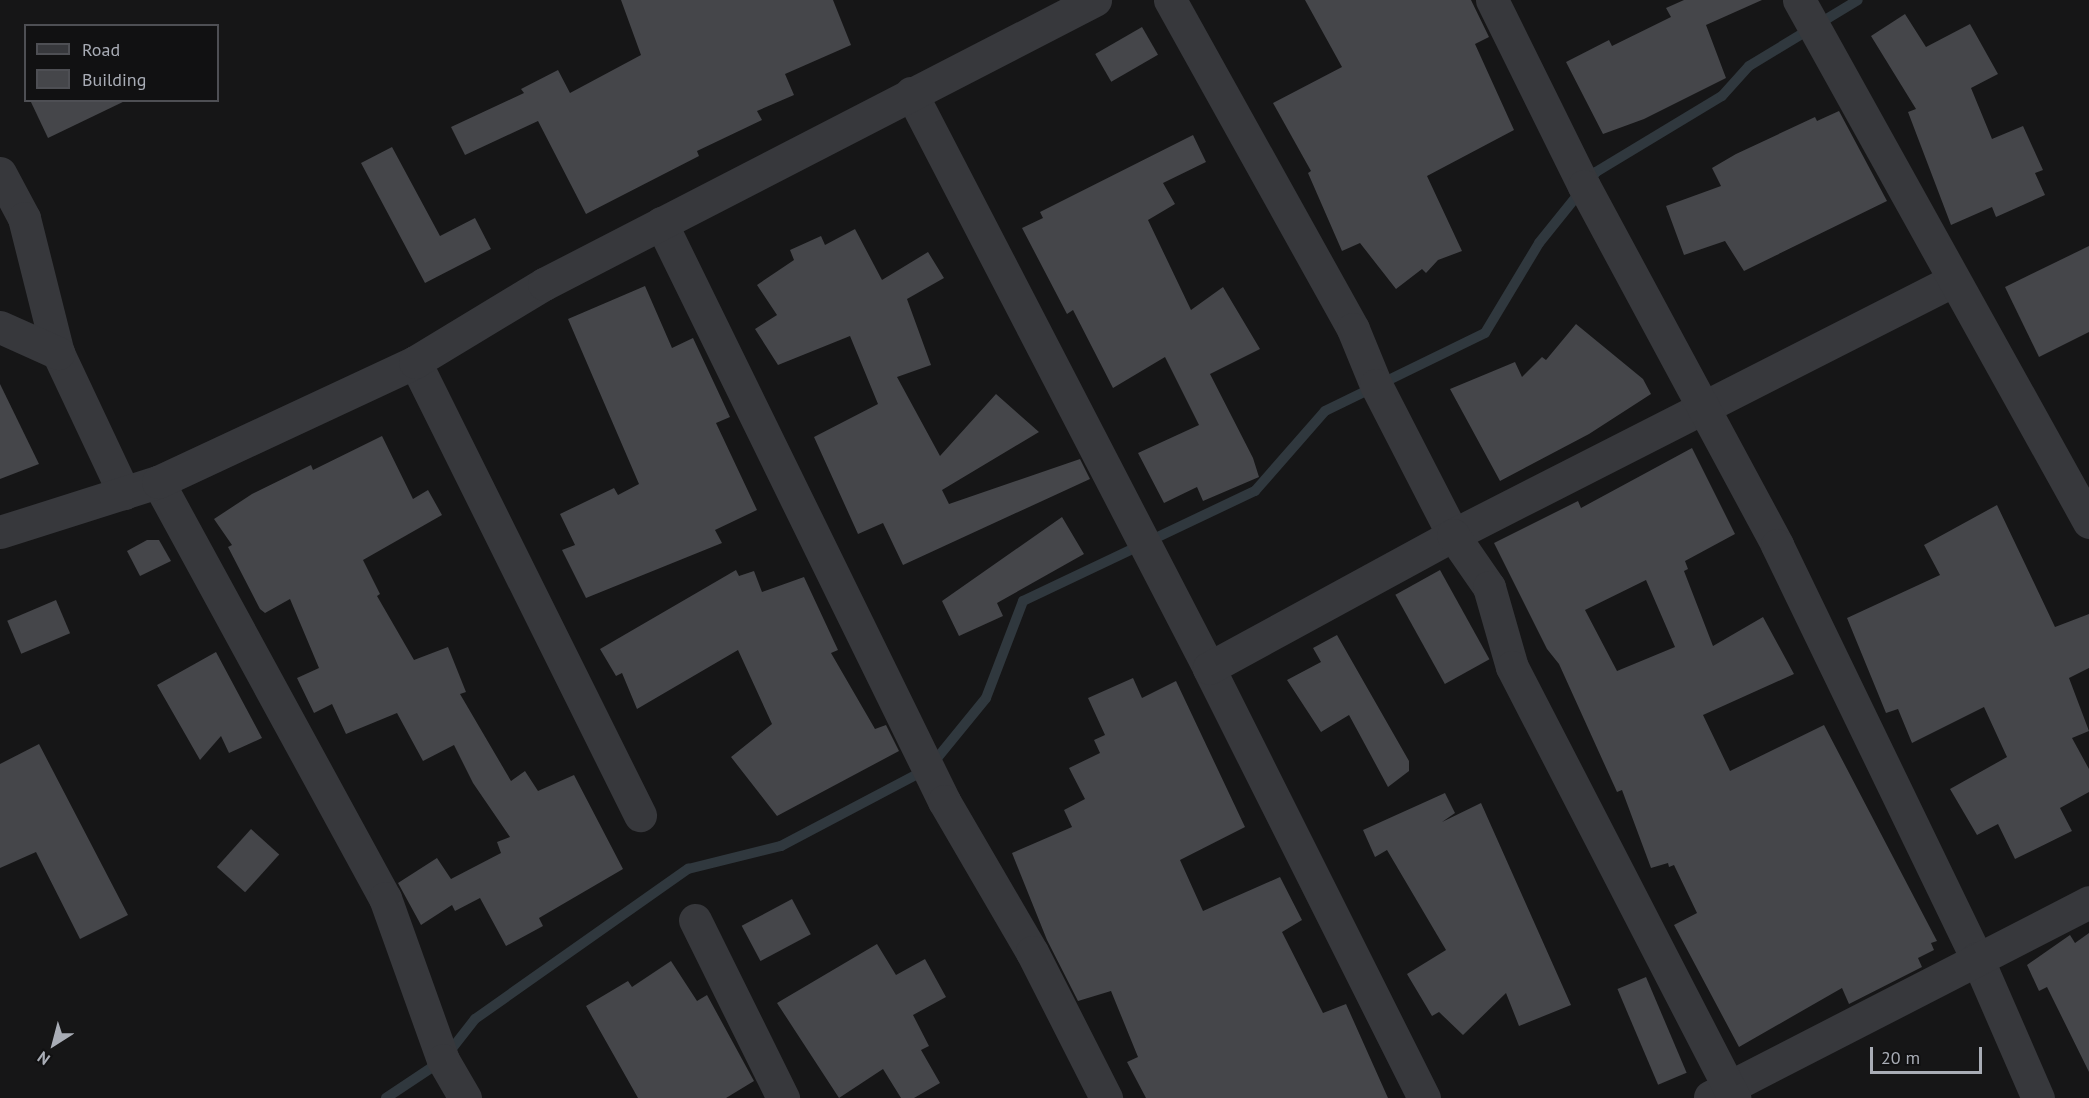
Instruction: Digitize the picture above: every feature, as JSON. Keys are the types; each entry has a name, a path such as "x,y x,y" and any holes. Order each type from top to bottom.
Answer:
{"street":[{"path":"0,532 158,482 415,362 544,284 1095,0"},
{"path":"1170,0 1353,329 1376,385 1454,535 1489,587 1512,667 1723,1095 1977,958 2089,902"},
{"path":"1492,0 1584,186 1776,545 1977,958 2038,1098"},
{"path":"1799,0 1952,281 2089,522"},
{"path":"911,93 1209,668 1424,1098"},
{"path":"0,173 24,218 58,353 124,493"},
{"path":"661,223 944,801 1032,952 1106,1098"},
{"path":"1209,668 1454,535 1705,410 1952,281"},
{"path":"0,327 58,353"},
{"path":"415,362 640,815"},
{"path":"158,482 385,898 443,1060 465,1098"},
{"path":"695,920 783,1098"}],"building":[{"path":"621,0 833,0 851,45 785,74 794,95 757,111 762,120 697,151 699,156 586,214 538,121 465,155 451,127 524,93 521,89 558,70 570,93 641,55"},
{"path":"1305,0 1471,0 1489,37 1475,44 1514,130 1427,176 1462,251 1438,260 1426,273 1422,269 1396,289 1360,243 1342,251 1308,173 1311,171 1273,103 1342,67"},
{"path":"1684,0 1762,0 1706,25 1726,78 1644,119 1603,134 1566,62 1609,40 1612,46 1671,17 1666,8"},
{"path":"1905,14 1926,47 1970,24 1998,74 1971,88 1992,139 2023,126 2043,170 2035,173 2045,195 1996,217 1992,207 1951,225 1908,112 1916,109 1871,36"},
{"path":"1142,27 1158,55 1111,82 1095,54"},
{"path":"31,102 123,102 48,138"},
{"path":"1839,111 1887,201 1744,271 1725,241 1684,255 1666,206 1721,186 1712,168 1736,154 1815,117 1817,121"},
{"path":"1193,135 1206,162 1163,183 1175,204 1148,220 1191,310 1223,287 1260,349 1210,374 1253,458 1259,477 1203,501 1197,487 1164,503 1138,453 1199,425 1165,357 1113,388 1073,310 1067,314 1022,228 1043,218 1040,212"},
{"path":"392,147 440,236 475,218 491,249 425,283 361,163"},
{"path":"855,229 882,280 928,252 944,278 907,299 931,365 897,377 940,456 996,394 1039,432 942,490 949,504 1080,459 1090,479 903,565 883,523 858,534 814,437 878,404 850,336 778,365 755,329 777,315 757,285 794,260 790,250 821,236 825,245"},
{"path":"2089,246 2089,332 2039,357 2005,287"},
{"path":"645,286 672,348 693,338 730,417 716,423 757,510 715,530 722,543 586,598 562,550 575,545 560,514 614,488 618,495 639,484 568,319"},
{"path":"1576,324 1643,379 1651,394 1589,434 1500,481 1450,389 1515,362 1522,377 1542,357 1546,360"},
{"path":"0,384 39,464 0,479"},
{"path":"382,436 413,499 428,490 442,515 363,560 380,594 377,596 414,660 448,647 466,692 460,694 511,781 525,771 538,791 574,775 623,869 539,918 543,926 506,946 480,898 455,911 452,905 421,925 398,883 437,858 451,879 501,853 497,842 510,837 473,783 454,745 423,761 397,713 346,734 332,704 314,713 297,678 319,668 290,599 265,613 260,609 228,547 232,545 214,519 252,494 311,465 313,470"},
{"path":"1692,448 1735,534 1685,561 1688,569 1684,571 1713,646 1763,617 1794,674 1703,715 1730,771 1824,725 1937,941 1931,943 1934,950 1918,958 1922,967 1849,1004 1842,988 1739,1047 1674,925 1697,913 1674,865 1669,867 1668,863 1651,868 1622,790 1617,792 1559,664 1547,649 1494,543 1578,501 1581,508","holes":["1646,580 1675,647 1617,671 1585,610"]},
{"path":"1997,505 2055,627 2089,614 2089,668 2069,678 2089,731 2072,738 2089,769 2089,792 2060,808 2072,831 2015,859 1998,824 1977,835 1950,789 2007,757 1984,707 1912,743 1898,709 1886,713 1847,618 1940,575 1924,545"},
{"path":"1062,517 1084,554 997,603 1003,616 959,636 942,601"},
{"path":"147,540 159,540 171,561 140,576 127,551"},
{"path":"736,570 739,576 754,571 762,592 804,577 838,650 831,653 875,729 886,725 899,751 777,816 731,757 772,724 738,650 637,709 622,673 616,676 600,649"},
{"path":"1440,570 1489,659 1445,684 1395,595"},
{"path":"56,600 70,633 21,654 7,621"},
{"path":"1337,635 1409,761 1409,771 1388,787 1349,715 1321,732 1287,680 1321,662 1313,648"},
{"path":"216,652 262,738 229,753 221,736 200,760 157,685"},
{"path":"1133,678 1142,698 1176,681 1245,827 1180,860 1203,911 1280,877 1302,920 1282,932 1323,1013 1346,1004 1388,1098 1146,1098 1127,1062 1138,1057 1111,991 1078,1001 1047,940 1012,853 1072,827 1064,810 1085,799 1069,768 1100,753 1094,740 1105,735 1088,698"},
{"path":"39,744 128,915 80,939 36,852 0,868 0,764"},
{"path":"1445,793 1455,813 1442,822 1481,803 1571,1005 1519,1026 1506,993 1463,1035 1439,1012 1432,1016 1407,974 1446,950 1387,850 1375,857 1363,830"},
{"path":"251,829 279,854 245,892 217,867"},
{"path":"792,899 811,934 760,961 742,926"},
{"path":"2089,933 2089,1072 2047,987 2039,991 2027,965 2070,935 2075,943"},
{"path":"877,944 896,975 925,959 946,997 913,1015 929,1046 921,1050 940,1083 914,1098 901,1098 883,1069 839,1098 777,1003"},
{"path":"671,961 697,1001 707,995 754,1081 726,1098 638,1098 586,1006 628,981 632,987"},
{"path":"1646,977 1687,1073 1658,1085 1617,989"}],"waterway":[{"path":"386,1098 443,1060 475,1019 688,869 781,846 929,768 986,698 1023,601 1255,491 1325,411 1485,333 1539,243 1596,172 1722,96 1749,66 1858,0"}]}
